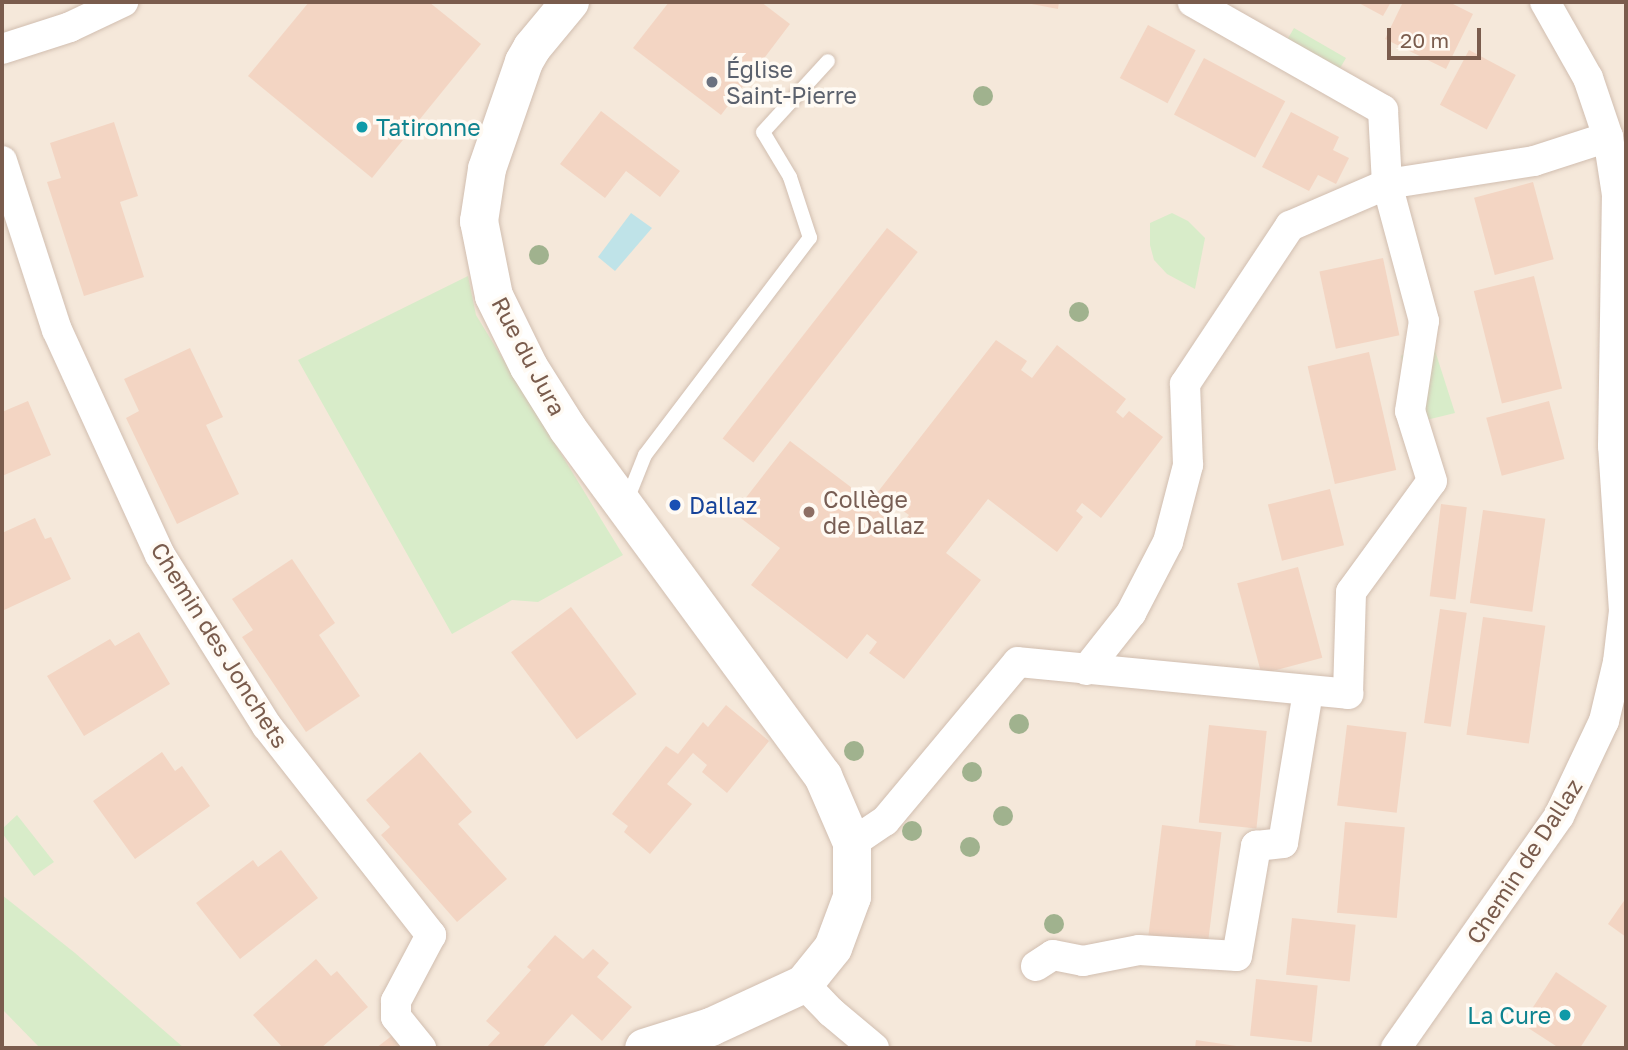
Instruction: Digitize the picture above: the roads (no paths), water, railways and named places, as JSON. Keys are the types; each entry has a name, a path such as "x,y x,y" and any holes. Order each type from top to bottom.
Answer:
{"street":[{"path":"2,49 70,27 123,2"},
{"name":"Rue du Jura","path":"570,2 524,62 487,169 478,221 494,296 529,367 568,429 823,776 852,843 852,897 833,948 804,984"},
{"path":"852,843 885,821 1018,662 1349,694 1351,592 1432,481 1410,411 1424,321 1387,184 1383,110 1193,2"},
{"name":"Chemin de Dallaz","path":"1396,1048 1559,817 1580,778 1607,709 1618,662 1624,611 1613,446 1617,195 1608,136 1588,78 1545,2"},
{"path":"1086,670 1131,613 1168,542 1188,465 1185,384 1290,226 1387,184 1534,161 1608,136"},
{"name":"Chemin des Jonchets","path":"2,161 57,330 160,555 267,726 431,935 397,1001 396,1017 421,1048"},
{"path":"1037,966 1053,955 1083,961 1139,950 1237,956 1256,846 1283,843 1308,692"},
{"path":"644,1048 735,1017 804,984 831,1012 874,1048"}],"lane":[{"path":"625,506 645,455 810,238 790,177 763,132 828,61"}],"water":[{"path":"631,213 652,228 615,271 598,257"}],"place":[{"name":"Église Saint-Pierre","path":"712,82"},
{"name":"Tatironne","path":"362,127"},
{"name":"Dallaz","path":"675,505"},
{"name":"Collège de Dallaz","path":"809,512"},
{"name":"La Cure","path":"1565,1015"}]}
